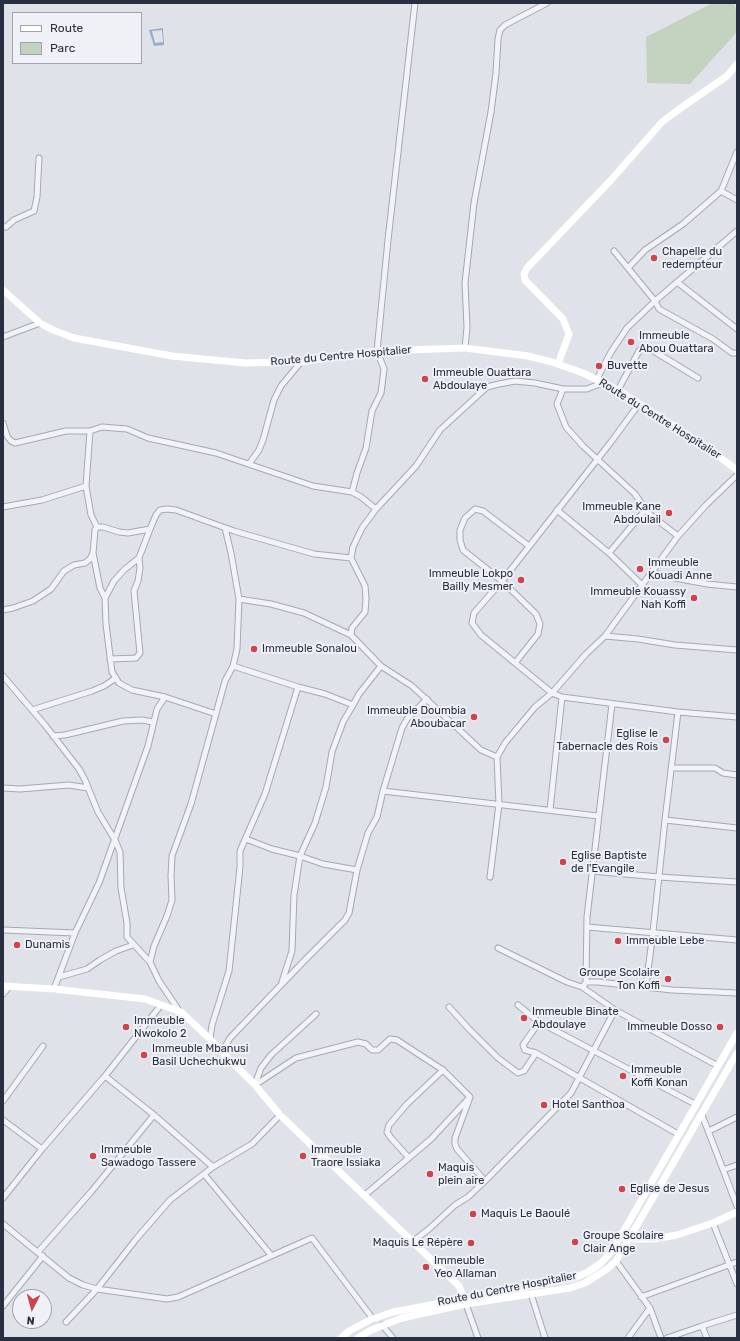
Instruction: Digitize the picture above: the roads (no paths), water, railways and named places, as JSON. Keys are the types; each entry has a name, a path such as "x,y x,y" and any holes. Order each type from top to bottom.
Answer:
{"street":[{"path":"352,492 366,448 372,411 381,393 384,369 377,351 415,3"},
{"path":"465,348 467,326 464,282 474,203 491,112 500,30 505,25 547,3"},
{"path":"558,364 569,334 563,319 525,280 524,274 527,268 662,122 727,76 737,64"},
{"path":"628,268 645,250 683,224 721,191 737,152"},
{"path":"3,227 6,227 14,220 34,211 37,197 39,158"},
{"path":"721,191 737,200"},
{"path":"351,635 352,628 365,612 366,598 365,586 352,558 353,547 362,528 376,509 416,466 440,430 487,387 515,381 563,389 587,390 599,381 611,352 627,328 655,301 737,232"},
{"path":"614,251 659,308 713,339 732,353 737,353"},
{"path":"677,282 737,329"},
{"name":"Route du Centre Hospitalier","path":"3,290 40,323 53,330 74,338 172,356 245,363 301,362 377,351 465,348 528,356 558,364 618,390 706,447 737,470"},
{"path":"3,337 40,323"},
{"path":"618,390 639,351 643,347 647,347 698,378"},
{"path":"249,464 259,450 274,400 281,386 301,362"},
{"path":"563,389 557,404 566,427 583,446 635,494 648,513 678,536"},
{"path":"639,404 502,581 474,613 472,623 481,636 552,693 562,697 678,712 737,717"},
{"path":"3,423 7,436 15,443 66,431 90,431 102,427 127,429 148,438 216,453 313,486 352,492 376,509"},
{"path":"90,431 86,486 91,515 96,527 94,530 93,553 100,588 105,598 106,624 112,672 119,683 132,690 165,697 216,714"},
{"path":"490,877 499,804 497,756 505,743 535,707 552,693 586,654 605,636 678,536 706,505 737,475"},
{"path":"3,507 42,500 86,486"},
{"path":"516,663 538,634 540,624 536,614 502,581 463,550 460,540 460,530 465,518 475,509 483,511 529,546"},
{"path":"609,553 646,509"},
{"path":"110,659 136,658 140,653 134,591 138,581 140,568 139,558 156,515 160,510 176,510 225,528 314,554 352,558"},
{"path":"557,510 609,553 642,585"},
{"path":"96,527 128,533 150,529"},
{"path":"150,962 154,946 172,900 172,856 191,804 224,681 233,666 236,649 239,599 225,528"},
{"path":"3,610 33,601 51,589 64,571 90,560 93,553"},
{"path":"105,598 114,581 125,569 139,558"},
{"path":"652,572 708,584 737,587"},
{"path":"239,599 271,604 304,613 351,635 381,666 412,686 481,750 497,756"},
{"path":"605,636 675,645 737,650"},
{"path":"233,666 325,694 353,705"},
{"path":"281,985 292,951 294,894 300,856 315,823 326,787 332,752 343,722 359,694 381,666"},
{"path":"3,676 79,769 98,812 115,840 120,852 121,888 127,923 127,937 150,962 159,981 181,1012 255,1085 280,1115 458,1286 478,1338"},
{"path":"32,710 92,691 104,686 116,678"},
{"path":"210,1039 212,1025 229,970 240,867 240,850 265,794 298,687"},
{"path":"54,989 75,933 99,883 148,746 157,709 165,697"},
{"path":"550,810 562,697"},
{"path":"222,1052 230,1038 345,920 349,913 357,870 368,833 377,817 383,791 402,728 407,719 427,699"},
{"path":"582,987 586,982 587,917 591,871 612,704"},
{"path":"646,986 678,712"},
{"path":"53,736 65,735 123,721 142,720 153,722"},
{"path":"672,768 715,768 723,773 737,775"},
{"path":"3,788 20,789 69,785 88,788"},
{"path":"383,791 598,816"},
{"path":"665,820 737,828"},
{"path":"246,839 272,849 323,864 357,870"},
{"path":"591,871 737,882"},
{"path":"587,927 737,940"},
{"path":"3,930 75,933"},
{"path":"58,977 87,969 116,951 133,945"},
{"path":"498,948 567,982 582,987 615,1010 718,1066"},
{"path":"586,982 646,986 672,990 737,993"},
{"path":"3,994 6,986 54,989 145,999 181,1012"},
{"path":"3,1198 42,1149 105,1076 161,1005"},
{"path":"518,1005 539,1022 695,1104"},
{"path":"449,1007 498,1058 518,1073 524,1071 536,1053"},
{"path":"412,1242 468,1197 485,1181 571,1092 580,1078 592,1050 615,1010"},
{"path":"255,1085 261,1068 271,1056 316,1014"},
{"path":"539,1022 523,1046 525,1050 536,1053 678,1134"},
{"name":"Route du Centre Hospitalier","path":"358,1338 382,1325 402,1318 465,1301 574,1278 588,1272 601,1263 611,1252 619,1239 737,1033"},
{"path":"255,1085 296,1058 358,1042 366,1044 372,1050 378,1050 390,1039 397,1040 443,1070 470,1097"},
{"path":"3,1102 43,1046"},
{"name":"Route du Centre Hospitalier","path":"341,1338 373,1319 393,1312 416,1307 570,1288 585,1283 607,1269 616,1261 630,1239 737,1053"},
{"path":"409,1158 387,1132 389,1125 407,1104 443,1070"},
{"path":"105,1076 154,1115 213,1167"},
{"path":"470,1097 455,1138 455,1144 457,1149 485,1181"},
{"path":"365,1195 431,1139 470,1097"},
{"path":"702,1114 737,1206"},
{"path":"38,1252 91,1192 154,1115"},
{"path":"66,1322 97,1289 137,1238 170,1200 213,1167 252,1144 280,1115"},
{"path":"709,1131 737,1117"},
{"path":"3,1120 42,1149"},
{"path":"723,1170 737,1165"},
{"path":"204,1174 271,1256"},
{"path":"619,1239 654,1239 677,1235 737,1212"},
{"path":"713,1222 737,1284"},
{"path":"3,1224 69,1278 84,1285 97,1289 167,1299 173,1299 312,1238 373,1319"},
{"path":"3,1306 43,1256"},
{"path":"616,1261 650,1308 661,1338"},
{"path":"641,1297 737,1262"},
{"path":"531,1294 545,1338"},
{"path":"628,1338 650,1308"},
{"path":"667,1338 737,1315"},
{"path":"382,1325 393,1338"},
{"path":"702,1326 707,1338"},
{"path":"633,1332 635,1338"}],"water":[{"path":"163,28 164,45 154,46 149,30","holes":["162,30 163,42 155,43 152,31"]}],"place":[{"name":"Chapelle du redempteur","path":"654,258"},
{"name":"Immeuble Abou Ouattara","path":"631,342"},
{"name":"Buvette","path":"599,366"},
{"name":"Immeuble Ouattara Abdoulaye","path":"425,379"},
{"name":"Immeuble Kane Abdoulail","path":"669,513"},
{"name":"Immeuble Kouadi Anne","path":"640,569"},
{"name":"Immeuble Lokpo Bailly Mesmer","path":"521,580"},
{"name":"Immeuble Kouassy Nah Koffi","path":"694,598"},
{"name":"Immeuble Sonalou","path":"254,649"},
{"name":"Immeuble Doumbia Aboubacar","path":"474,717"},
{"name":"Eglise le Tabernacle des Rois","path":"666,740"},
{"name":"Eglise Baptiste de l'Evangile","path":"563,862"},
{"name":"Immeuble Lebe","path":"618,941"},
{"name":"Dunamis","path":"17,945"},
{"name":"Groupe Scolaire Ton Koffi","path":"668,979"},
{"name":"Immeuble Binate Abdoulaye","path":"524,1018"},
{"name":"Immeuble Nwokolo 2","path":"126,1027"},
{"name":"Immeuble Dosso","path":"720,1027"},
{"name":"Immeuble Mbanusi Basil Uchechukwu","path":"144,1055"},
{"name":"Immeuble Koffi Konan","path":"623,1076"},
{"name":"Hotel Santhoa","path":"544,1105"},
{"name":"Immeuble Sawadogo Tassere","path":"93,1156"},
{"name":"Immeuble Traore Issiaka","path":"303,1156"},
{"name":"Maquis plein aire","path":"430,1174"},
{"name":"Eglise de Jesus","path":"622,1189"},
{"name":"Maquis Le Baoulé","path":"473,1214"},
{"name":"Groupe Scolaire Clair Ange","path":"575,1242"},
{"name":"Maquis Le Répère","path":"471,1243"},
{"name":"Immeuble Yeo Allaman","path":"426,1267"}]}
